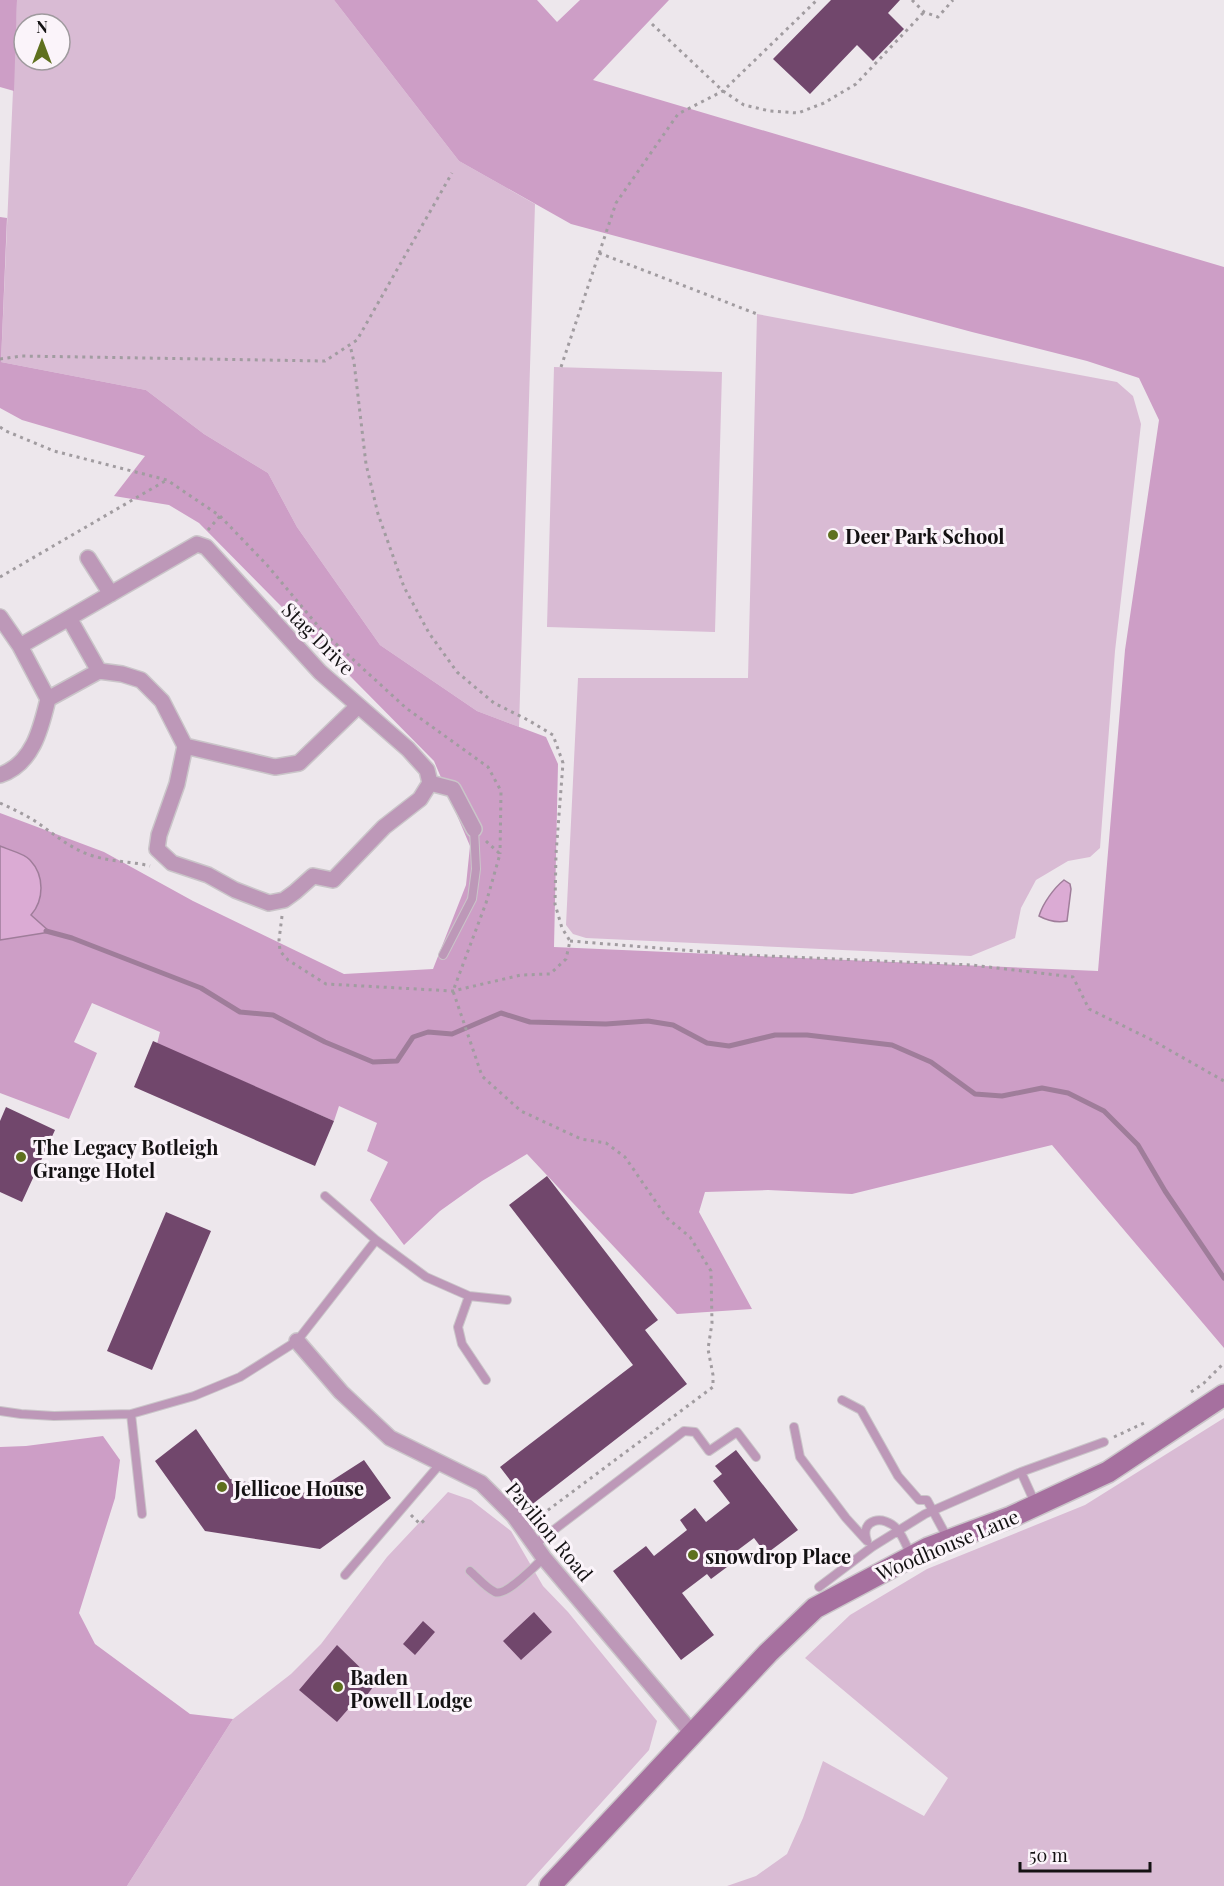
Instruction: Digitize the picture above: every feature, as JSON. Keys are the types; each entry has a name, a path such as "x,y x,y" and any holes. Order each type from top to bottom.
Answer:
{"street":[{"name":"Stag Drive","path":"20,646 197,544 206,547 320,672 408,748 427,770 430,783"},
{"path":"88,558 111,594"},
{"path":"69,618 99,670"},
{"path":"0,775 6,773 28,755 41,729 48,699 20,646 2,624"},
{"path":"48,699 99,670 141,680 162,701 185,746 177,784 159,835 157,849 172,863 208,875 235,890 269,903 284,900 313,876 333,880 384,827 420,799 430,783 453,789 474,829"},
{"path":"185,746 275,767 299,763 358,706"},
{"name":"Pavilion Road","path":"297,1341 341,1392 390,1438 481,1484 514,1516 544,1558 692,1733"},
{"name":"Woodhouse Lane","path":"550,1886 768,1653 815,1608 911,1557 1011,1517 1108,1472 1224,1395"}],"lane":[{"path":"443,955 472,899 476,868 474,829"},
{"path":"325,1196 376,1240 426,1277 469,1296 507,1300"},
{"path":"0,1410 54,1416 131,1414 194,1396 240,1377 297,1341 376,1240"},
{"path":"469,1296 458,1327 462,1344 486,1380"},
{"path":"842,1400 861,1410 898,1476 919,1500 927,1500 949,1540"},
{"path":"131,1414 142,1514"},
{"path":"794,1427 801,1457 846,1518 872,1547"},
{"path":"534,1545 684,1431 695,1432 709,1451 737,1432 756,1457"},
{"path":"819,1587 872,1547 934,1510 1021,1472 1104,1442"},
{"path":"345,1575 440,1464"},
{"path":"1021,1472 1036,1506"},
{"path":"866,1540 868,1525 877,1520 888,1521 898,1530 911,1557"},
{"path":"470,1570 486,1586 500,1593 510,1588 544,1558"}],"path":[{"path":"561,367 616,203 678,114 723,91 818,0"},
{"path":"912,0 924,12 938,17 953,0"},
{"path":"652,24 723,91 744,105 770,111 798,113 824,103 856,84 924,12"},
{"path":"0,359 22,356 325,361 357,340 452,173"},
{"path":"599,253 757,314"},
{"path":"284,900 279,940 280,951 288,960 326,984 453,991 522,975 550,974 566,959 570,941 562,928 555,904 556,854 563,763 553,735 494,703 457,672 429,633 404,587 378,514 366,464 350,345"},
{"path":"0,427 54,451 167,480 220,516 267,565 323,632 406,708 488,768 501,791 500,854"},
{"path":"0,577 167,480"},
{"path":"0,803 22,813 66,844 90,855 115,862 135,862 158,869"},
{"path":"273,917 282,921"},
{"path":"570,941 745,955 972,965 1073,977 1089,1009 1224,1081"},
{"path":"453,991 482,1076 521,1111 581,1139 606,1143 625,1157 667,1218 690,1237 711,1272 712,1323 708,1349 713,1375 712,1387 523,1529"},
{"path":"1187,1395 1204,1383 1224,1363"},
{"path":"1104,1442 1144,1423"},
{"path":"411,1515 420,1524 427,1518"}],"shaded area":[{"path":"0,0 17,0 17,12 12,12 14,91 0,87"},
{"path":"17,0 334,0 459,161 535,204 519,727 477,711 380,645 297,527 268,473 204,434 146,390 1,362 14,72 72,72 72,12 16,12"},
{"path":"334,0 537,0 557,22 580,0 669,0 593,80 1224,267 1224,1348 1052,1145 852,1194 768,1190 705,1192 699,1212 752,1309 677,1314 527,1154 482,1181 440,1211 404,1245 370,1200 388,1162 367,1151 377,1123 339,1106 334,1121 157,1044 160,1032 92,1003 74,1042 97,1053 69,1119 0,1093 0,813 104,852 193,901 344,974 433,969 466,885 470,846 434,761 199,523 169,505 114,496 145,456 22,420 0,408 0,217 7,218 1,362 146,390 204,434 268,473 297,527 380,645 477,711 546,737 558,764 554,947 1098,971 1125,650 1159,420 1139,378 1087,361 571,224 459,161"},
{"path":"757,314 1117,382 1133,396 1141,424 1115,651 1100,848 1090,857 1068,861 1036,880 1021,908 1015,938 971,956 586,938 573,934 566,925 578,678 748,678"},
{"path":"554,367 722,372 715,632 547,627"},
{"path":"0,846 24,855 35,866 41,888 38,902 31,915 50,932 0,940"},
{"path":"1064,880 1070,884 1071,889 1067,921 1053,921 1039,916 1049,896"},
{"path":"1224,1418 1224,1886 727,1886 756,1876 787,1854 803,1818 823,1761 924,1816 948,1778 805,1658 850,1615 927,1569 1085,1505"},
{"path":"103,1436 120,1460 115,1498 79,1613 95,1644 190,1714 233,1719 127,1886 0,1886 0,1447"},
{"path":"448,1492 471,1500 511,1531 543,1586 568,1612 657,1721 649,1750 526,1886 127,1886 233,1719 291,1674 321,1644 387,1557"}],"building":[{"path":"831,0 900,0 888,13 904,29 873,61 857,45 810,94 773,59"},
{"path":"153,1041 334,1121 315,1166 134,1087"},
{"name":"The Legacy Botleigh Grange Hotel","path":"6,1107 55,1130 22,1202 0,1192 0,1121"},
{"path":"547,1176 658,1320 645,1330 687,1384 530,1506 500,1467 633,1365 509,1205"},
{"path":"166,1212 211,1231 152,1370 107,1351"},
{"name":"Jellicoe House","path":"196,1429 230,1479 311,1494 364,1460 391,1498 320,1549 205,1531 155,1461"},
{"name":"snowdrop Place","path":"736,1450 798,1530 766,1554 754,1538 730,1556 735,1561 711,1579 707,1574 682,1593 714,1635 681,1660 613,1571 646,1546 654,1556 687,1530 680,1520 695,1508 706,1522 730,1503 713,1481 722,1474 715,1466"},
{"path":"534,1612 552,1632 521,1660 503,1641"},
{"path":"423,1621 435,1632 415,1655 403,1644"},
{"name":"Baden Powell Lodge","path":"337,1645 376,1683 361,1703 357,1699 337,1722 299,1690"}],"waterway":[{"path":"46,931 72,938 201,988 240,1012 273,1015 325,1042 373,1062 397,1061 413,1037 428,1032 452,1034 501,1013 530,1022 606,1024 648,1021 673,1025 707,1043 729,1046 775,1035 807,1035 892,1045 931,1062 975,1094 1002,1096 1042,1088 1068,1093 1104,1111 1138,1145 1165,1191 1224,1278"}],"place":[{"name":"Deer Park School","path":"833,535"},
{"name":"The Legacy Botleigh Grange Hotel","path":"21,1157"},
{"name":"Jellicoe House","path":"222,1487"},
{"name":"snowdrop Place","path":"693,1555"},
{"name":"Baden Powell Lodge","path":"338,1687"}]}
